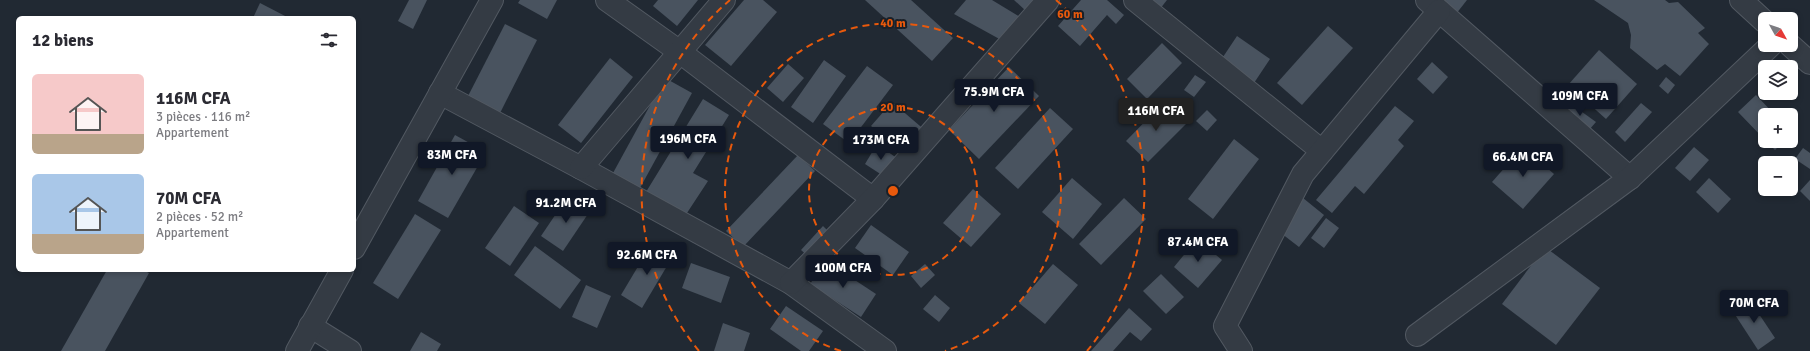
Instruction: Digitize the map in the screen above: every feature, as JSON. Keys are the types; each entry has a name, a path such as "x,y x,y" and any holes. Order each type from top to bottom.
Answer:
{"street":[{"path":"356,244 492,0"},
{"path":"607,0 680,52 873,199"},
{"path":"581,168 724,0"},
{"path":"791,283 873,199 1048,0"},
{"path":"1135,0 1322,151"},
{"path":"1741,0 1758,16"},
{"path":"1241,351 1225,326 1303,174 1433,6 1630,178"},
{"path":"1417,336 1630,178 1764,52"},
{"path":"1798,52 1810,63"},
{"path":"440,93 791,283 885,351"},
{"path":"297,351 341,272"},
{"path":"310,326 350,351"}],"building":[{"path":"409,0 427,0 413,29 398,21"},
{"path":"520,0 557,0 547,19 518,3"},
{"path":"658,0 698,0 677,26 653,6"},
{"path":"744,0 763,0 777,12 731,66 705,45"},
{"path":"865,0 911,0 953,38 932,61"},
{"path":"966,0 992,0 1020,17 1003,41 954,14"},
{"path":"1014,0 1036,0 1026,11"},
{"path":"1081,0 1107,0 1124,15 1116,24 1107,15 1080,46 1058,26"},
{"path":"1139,0 1167,0 1156,14"},
{"path":"1437,0 1467,0 1456,14"},
{"path":"1594,0 1665,0 1669,3 1678,2 1705,28 1698,33 1709,44 1680,76 1665,64 1657,70 1630,48 1631,35 1628,23"},
{"path":"260,3 285,16 254,16"},
{"path":"505,24 537,40 498,117 466,100"},
{"path":"1328,26 1353,48 1302,105 1277,83"},
{"path":"1237,36 1270,59 1252,86 1219,63"},
{"path":"1162,43 1182,63 1147,99 1127,79"},
{"path":"1599,50 1637,84 1606,119 1568,85"},
{"path":"610,58 633,77 581,143 558,125"},
{"path":"824,60 846,76 813,123 791,107"},
{"path":"1432,62 1448,77 1433,94 1417,79"},
{"path":"788,64 804,78 783,102 767,88"},
{"path":"867,66 893,85 849,143 823,124"},
{"path":"1009,67 1039,96 979,159 949,130"},
{"path":"1195,75 1206,82 1194,97 1184,90"},
{"path":"1666,77 1675,85 1668,94 1659,86"},
{"path":"665,78 692,93 640,188 613,173"},
{"path":"1756,95 1758,100 1761,100 1768,108 1758,108 1758,133 1738,112"},
{"path":"703,99 729,115 693,173 708,181 685,216 646,192"},
{"path":"892,102 927,132 907,156 871,126"},
{"path":"1164,102 1186,124 1148,162 1126,141"},
{"path":"1641,103 1652,112 1625,142 1615,132"},
{"path":"1571,104 1596,122 1589,130 1565,112"},
{"path":"1395,106 1414,121 1398,140 1404,146 1364,194 1355,186 1332,213 1316,200"},
{"path":"1050,108 1073,129 1018,189 995,168"},
{"path":"1207,110 1217,120 1207,131 1196,121"},
{"path":"455,135 486,152 448,218 418,201"},
{"path":"1234,139 1259,159 1213,219 1188,199"},
{"path":"877,144 898,159 885,177 865,164"},
{"path":"1523,147 1554,174 1523,209 1492,182"},
{"path":"1694,147 1709,160 1690,181 1675,168"},
{"path":"1803,148 1810,153 1810,169 1798,161 1797,156"},
{"path":"798,155 815,171 743,247 726,231"},
{"path":"1072,178 1102,204 1073,239 1042,212"},
{"path":"1709,178 1731,199 1718,213 1696,192"},
{"path":"1810,180 1810,201 1800,191"},
{"path":"973,189 1001,214 971,247 943,223"},
{"path":"568,196 590,211 563,251 541,236"},
{"path":"1124,198 1146,219 1101,265 1079,244"},
{"path":"1303,198 1324,215 1299,247 1277,230"},
{"path":"514,206 539,223 510,266 485,248"},
{"path":"415,214 441,230 398,299 373,283"},
{"path":"1326,218 1339,228 1324,248 1311,238"},
{"path":"871,225 909,252 893,275 855,248"},
{"path":"823,226 833,236 811,259 801,250"},
{"path":"1197,239 1222,260 1198,288 1174,267"},
{"path":"652,243 673,256 642,308 621,295"},
{"path":"535,246 581,280 560,309 514,275"},
{"path":"1545,247 1600,288 1556,345 1502,304"},
{"path":"826,261 876,294 861,317 810,284"},
{"path":"691,263 730,277 721,303 682,288"},
{"path":"925,264 935,275 921,288 911,276"},
{"path":"1053,264 1078,285 1045,324 1019,303"},
{"path":"106,272 149,273 105,351 61,351"},
{"path":"1161,274 1184,297 1166,314 1143,291"},
{"path":"586,285 611,296 597,328 572,317"},
{"path":"935,295 950,308 939,322 923,309"},
{"path":"1749,299 1775,338 1758,350 1732,310"},
{"path":"786,306 823,331 809,351 801,351 770,329"},
{"path":"1129,308 1152,329 1141,341 1130,332 1113,351 1091,351"},
{"path":"723,323 750,333 744,351 714,351"},
{"path":"421,332 441,344 437,351 410,351"}]}
